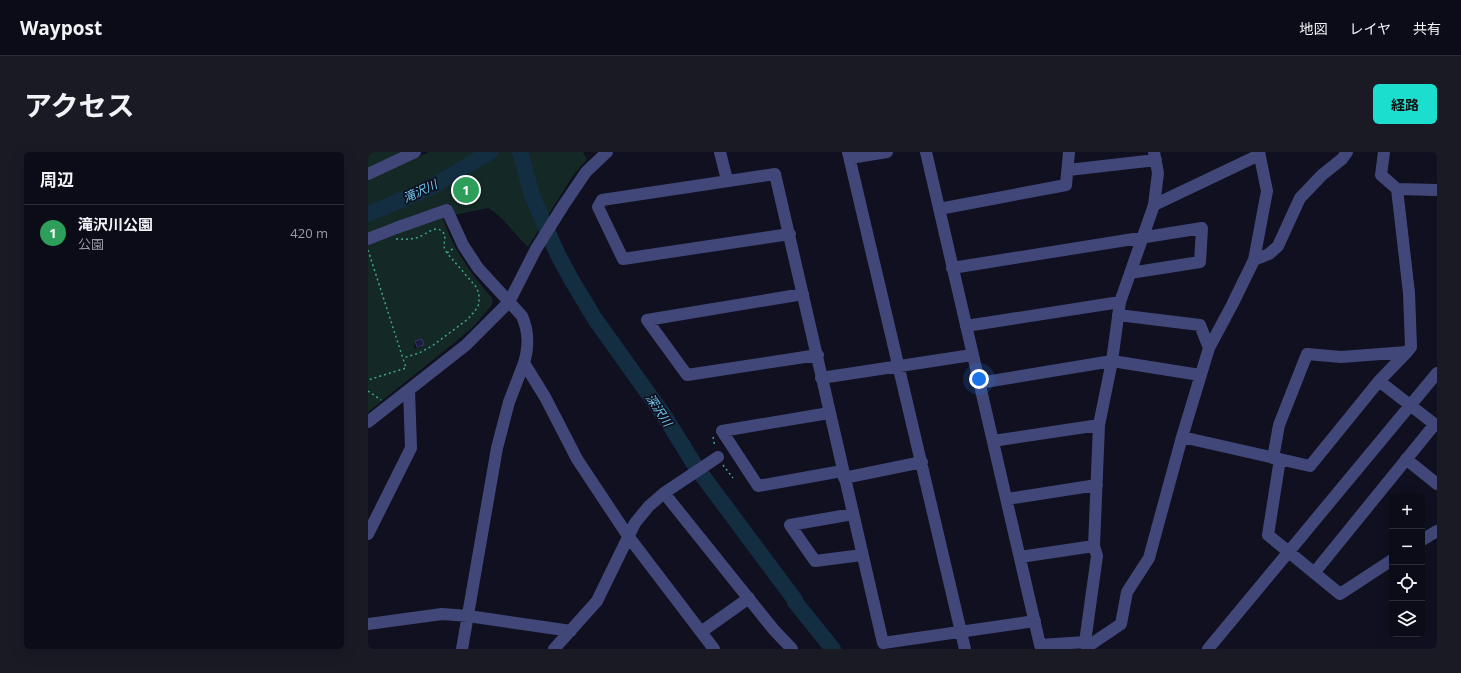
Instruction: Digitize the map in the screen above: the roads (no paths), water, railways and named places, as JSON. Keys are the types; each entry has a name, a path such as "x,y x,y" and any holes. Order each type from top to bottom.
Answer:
{"street":[{"path":"368,174 415,152"},
{"path":"368,422 466,345 509,302 532,255 562,206 586,172 594,157 607,152"},
{"path":"720,152 727,180"},
{"path":"887,152 849,155 922,462 960,633 965,649"},
{"path":"926,152 1040,645 1086,646 1121,624 1127,592 1149,558 1182,437 1209,348 1254,260 1267,191 1259,153 1154,205"},
{"path":"938,209 1066,185 1069,152"},
{"path":"1254,260 1269,254 1278,246 1300,198 1322,175 1342,159 1347,152"},
{"path":"1384,152 1381,175 1397,189 1437,190"},
{"path":"1068,170 1155,156 1158,173 1154,205 1120,302 1112,361 1099,425 1094,546 1097,556 1086,646"},
{"path":"790,234 622,259 598,207 602,200 727,180 775,174 790,234 818,355 821,378 883,643 1035,621"},
{"path":"1182,437 1310,466 1379,381 1411,347 1409,293 1397,189"},
{"path":"368,239 447,210 463,245 478,268 522,316 526,325 528,350 509,402 497,448 462,649"},
{"path":"952,268 1202,228 1200,262 1130,273"},
{"path":"803,294 647,320 687,375 818,355"},
{"path":"966,326 1120,302"},
{"path":"1118,315 1200,324 1209,348"},
{"path":"1389,562 1340,594 1268,535 1279,425 1307,354 1341,357 1407,352"},
{"path":"821,378 972,355"},
{"path":"979,382 1112,361 1200,375"},
{"path":"524,363 545,397 577,459 628,536 714,649"},
{"path":"1208,649 1437,373"},
{"path":"1314,573 1406,459 1436,425 1379,381"},
{"path":"368,534 411,448 409,390"},
{"path":"829,413 722,431 758,486 922,462"},
{"path":"993,441 1099,425"},
{"path":"554,649 597,601 635,523 649,506 664,493 718,457"},
{"path":"1406,459 1437,484"},
{"path":"1007,499 1097,486"},
{"path":"664,493 774,630 792,649"},
{"path":"853,514 790,525 815,561 862,555"},
{"path":"1425,538 1437,531"},
{"path":"1020,557 1094,546"},
{"path":"701,632 749,598"},
{"path":"368,624 442,614 468,616 570,631"}],"waterway":[{"name":"滝沢川","path":"368,214 432,187 490,152"},
{"name":"深沢川","path":"520,152 533,198 557,253 595,319 665,417 696,467 795,602 833,649"}],"place":[{"name":"滝沢川公園","path":"466,190"}]}
